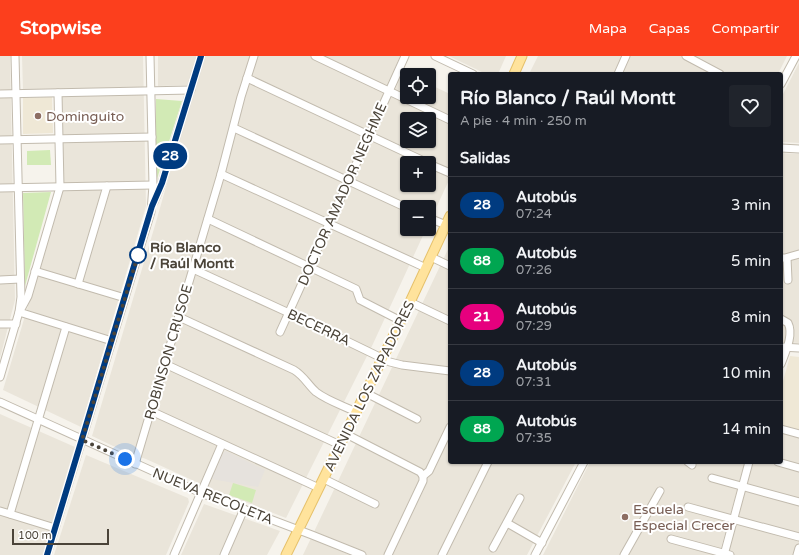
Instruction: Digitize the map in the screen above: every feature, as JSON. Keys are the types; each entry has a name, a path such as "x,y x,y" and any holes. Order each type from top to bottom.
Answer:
{"main road":[{"path":"515,72 522,56"},
{"name":"AVENIDA LOS ZAPADORES","path":"286,555 401,321 448,220"}],"street":[{"path":"0,377 16,324 21,297 15,56"},
{"path":"150,56 153,185 152,206"},
{"path":"47,555 152,206 162,183 201,56"},
{"name":"ROBINSON CRUSOE","path":"135,464 222,174 254,56"},
{"path":"315,56 448,119"},
{"name":"DOCTOR AMADOR NEGHME","path":"280,332 405,56"},
{"path":"435,56 469,72"},
{"path":"619,72 626,56"},
{"path":"686,56 716,72"},
{"path":"783,80 796,56"},
{"path":"247,78 413,156"},
{"path":"0,94 191,90"},
{"path":"19,312 28,296 60,187 58,93"},
{"path":"234,128 400,205"},
{"path":"0,140 152,137"},
{"path":"783,148 799,149"},
{"path":"436,167 448,172"},
{"path":"222,174 426,268"},
{"path":"0,188 153,185"},
{"path":"78,284 107,186"},
{"path":"208,219 356,289 360,300 401,321"},
{"path":"436,221 446,225"},
{"path":"788,280 784,258 799,254"},
{"path":"431,257 448,265"},
{"name":"BECERRA","path":"193,269 396,364 448,371"},
{"path":"35,271 125,298"},
{"path":"0,280 20,279"},
{"path":"410,302 448,320"},
{"path":"19,312 112,341"},
{"path":"178,317 294,370 302,375 320,395 356,412"},
{"path":"783,320 790,326 789,342 784,347"},
{"path":"0,324 16,324"},
{"path":"10,514 66,327"},
{"path":"784,347 799,348"},
{"path":"165,364 340,445"},
{"path":"366,393 417,419"},
{"name":"NUEVA RECOLETA","path":"0,402 201,494 244,509 362,555"},
{"path":"151,411 319,488"},
{"path":"783,430 799,434"},
{"path":"388,555 423,481 423,476 428,471 448,431"},
{"path":"346,434 420,472 423,476"},
{"path":"174,555 222,444"},
{"path":"783,463 799,468"},
{"path":"442,555 487,464"},
{"path":"535,555 583,464"},
{"path":"671,539 726,555 748,464"},
{"path":"712,478 799,502"},
{"path":"324,479 376,504"},
{"path":"624,555 660,491"},
{"path":"493,548 520,498"},
{"path":"688,507 799,537"},
{"path":"224,555 244,509"},
{"path":"0,510 55,528"},
{"path":"507,523 542,543"},
{"path":"797,555 799,548"}],"shaded area":[{"path":"0,56 10,56 15,300 0,358"},
{"path":"22,56 143,56 146,206 81,427 3,390 62,191 63,180 60,89 23,90"},
{"path":"158,56 400,56 395,68 400,70 400,104 436,104 436,87 448,93 448,182 436,208 436,200 400,200 400,236 423,236 372,346 286,518 214,490 92,436 195,85 158,86"},
{"path":"449,56 506,56 499,72 482,72"},
{"path":"538,56 787,56 779,72 530,72"},
{"path":"799,63 799,143 783,142 783,94"},
{"name":"Dominguito","path":"52,97 53,133 23,134 23,98"},
{"path":"783,153 799,154 799,343 783,342"},
{"path":"448,249 448,464 575,464 527,555 303,555"},
{"path":"790,356 799,357 799,430 783,426 783,381"},
{"path":"0,414 75,447 42,555 0,555"},
{"path":"783,434 799,438 799,555 728,555 752,464 783,464"},
{"path":"226,451 265,470 258,487 211,479 223,453"},
{"path":"86,455 188,498 189,502 166,555 54,555"},
{"path":"589,464 744,464 719,555 543,555"},
{"path":"204,504 280,531 267,555 181,555"}],"green space":[{"path":"156,99 182,101 156,182"},
{"path":"50,150 51,165 27,165 27,151"},
{"path":"51,192 25,286 23,193"},
{"path":"233,483 256,490 252,503 229,495"}],"bus line":[{"name":"28","path":"47,555 152,206 162,183 201,56"}],"place":[{"name":"Dominguito","path":"38,116"},
{"name":"Río Blanco / Raúl Montt","path":"138,255"},
{"name":"Escuela Especial Crecer","path":"625,517"}],"route":[{"path":"125,459 82,440 138,255"}]}
